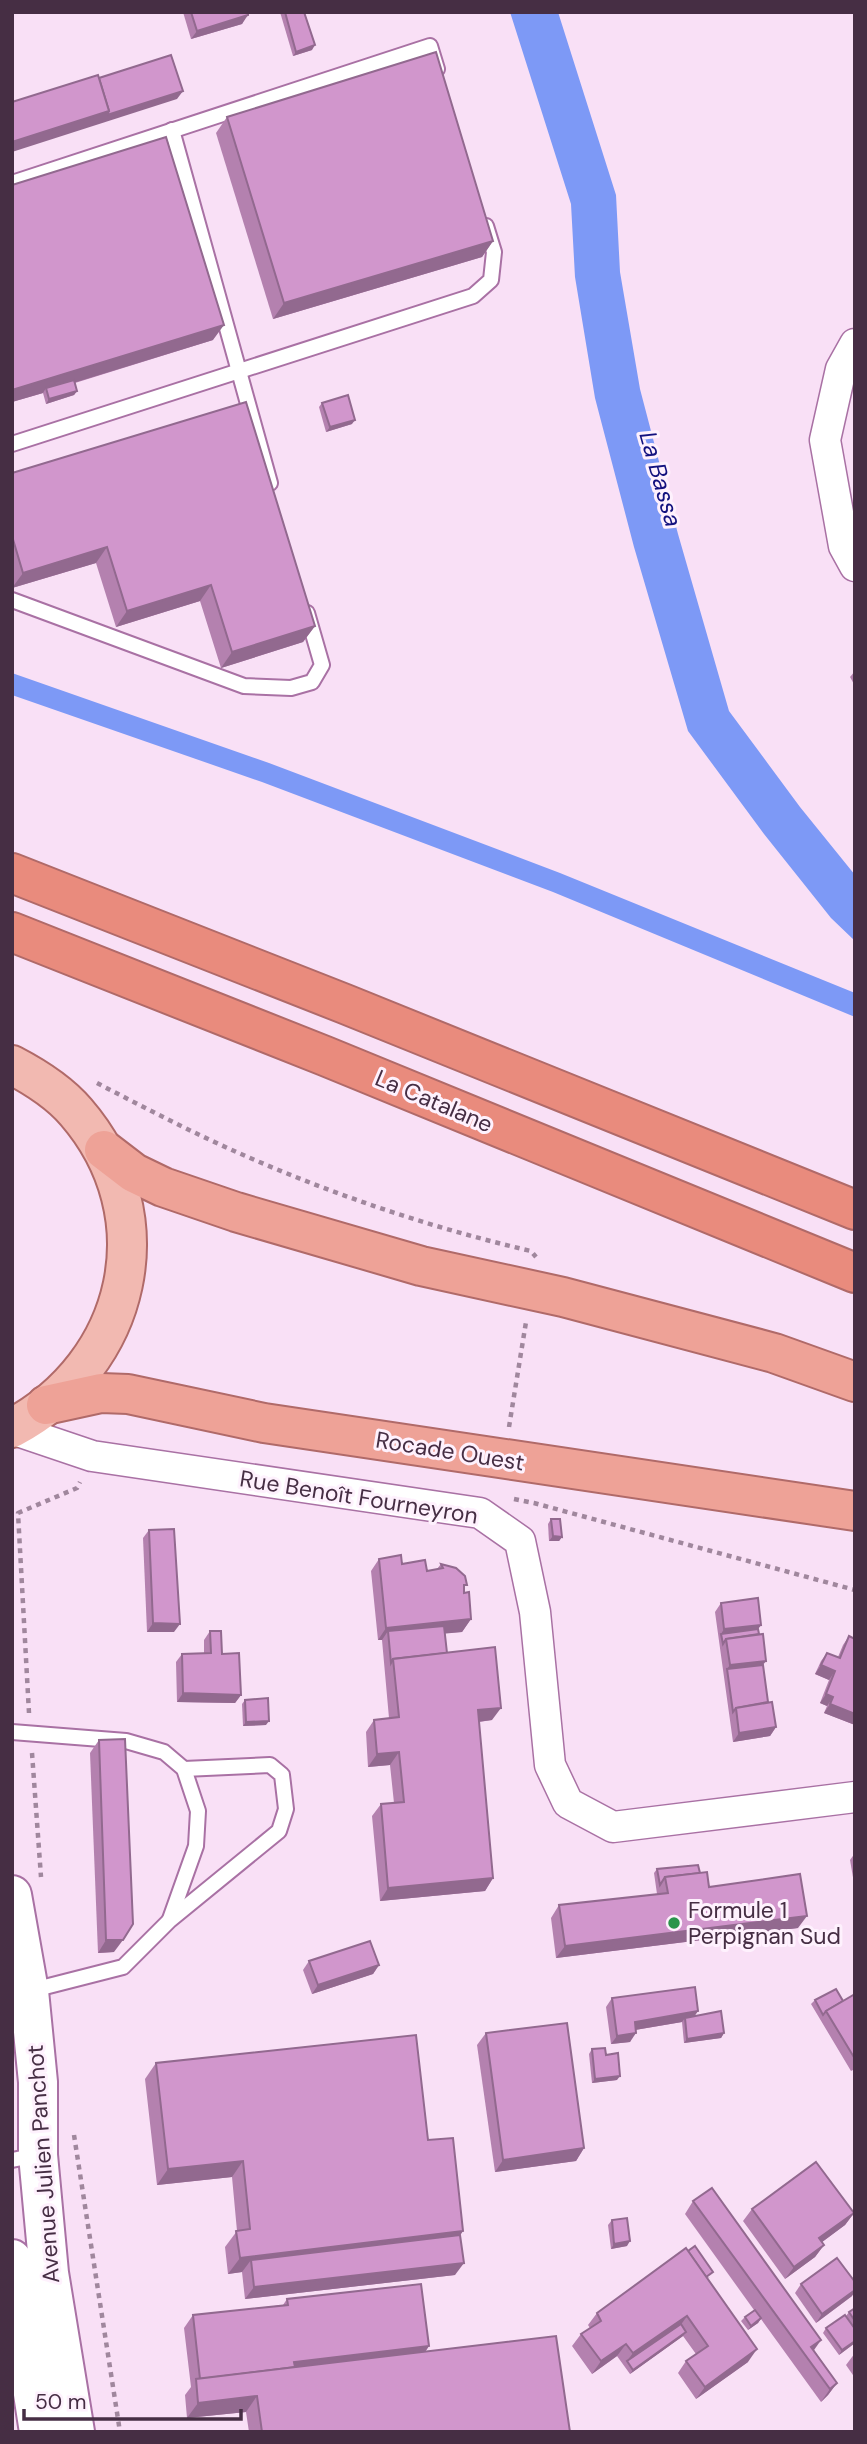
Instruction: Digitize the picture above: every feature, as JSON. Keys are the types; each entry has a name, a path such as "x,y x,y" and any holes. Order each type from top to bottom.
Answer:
{"highway":[{"path":"12,873 855,1210"},
{"name":"La Catalane","path":"12,932 325,1056 855,1273"},
{"path":"104,1150 134,1173 163,1187 236,1212 421,1266 563,1297 774,1353 855,1382"},
{"name":"Rocade Ouest","path":"46,1405 101,1393 128,1394 264,1423 855,1511"}],"main road":[{"path":"12,1065 38,1079 75,1110 104,1150 119,1187 127,1227 127,1268 118,1308 101,1345 77,1378 46,1405 12,1428"},
{"name":"Avenue Julien Panchot","path":"27,1888 19,1986 38,2082 25,2157 49,2273 75,2432"},
{"name":"Avenue Julien Panchot","path":"12,2259 39,2432"}],"street":[{"path":"855,344 841,369 825,440 844,546 855,566"},
{"name":"Rue Benoît Fourneyron","path":"12,1428 79,1453 480,1513 487,1517 520,1541 528,1570 535,1612 550,1765 568,1803 614,1827 855,1797"}],"lane":[{"path":"12,183 430,46 442,85"},
{"path":"172,130 272,490"},
{"path":"12,444 473,296 491,280 492,271 494,252 482,214"},
{"path":"12,600 244,686 290,688 312,682 321,665 303,598"},
{"path":"12,1732 126,1741 164,1752 184,1769 198,1811 196,1846 170,1920"},
{"path":"19,1986 123,1967 170,1920 279,1830 286,1809 282,1775 270,1765 184,1769"}],"path":[{"path":"117,1093 242,1154 371,1204 481,1239 531,1251 536,1257 535,1265"},
{"path":"507,1440 528,1311"},
{"path":"27,1888 30,1735 15,1513 77,1488 79,1453"},
{"path":"534,1503 855,1590"},
{"path":"73,2131 120,2432"}],"water":[{"name":"La Bassa","path":"510,12 558,12 616,195 620,272 640,389 729,711 800,807 855,875 855,941 831,918 764,834 688,731 634,547 595,398 575,277 571,204"},
{"path":"12,673 269,763 560,873 855,993 855,1017 553,892 262,782 12,695"}],"building":[{"path":"191,12 248,12 248,15 197,31"},
{"path":"285,12 304,12 315,45 296,52"},
{"path":"436,52 493,241 284,303 227,117"},
{"path":"171,55 183,91 107,115 109,111 99,78"},
{"path":"98,75 109,111 12,142 12,102"},
{"path":"166,137 224,325 12,390 12,185"},
{"path":"74,380 77,391 49,399 46,388"},
{"path":"348,395 355,420 330,427 322,403"},
{"path":"246,402 315,626 232,652 211,585 127,611 107,547 23,573 12,536 12,473"},
{"path":"551,1519 560,1519 562,1537 553,1536"},
{"path":"174,1529 180,1624 153,1623 149,1530"},
{"path":"401,1555 402,1564 425,1560 427,1571 443,1568 441,1564 456,1568 465,1576 467,1585 464,1585 464,1593 469,1592 471,1619 386,1628 379,1559"},
{"path":"758,1598 761,1625 724,1629 721,1603"},
{"path":"444,1626 447,1653 393,1659 391,1663 388,1631"},
{"path":"758,1629 759,1634 726,1639 723,1644 721,1634"},
{"path":"210,1631 221,1631 222,1654 239,1653 241,1695 183,1693 182,1654 211,1653"},
{"path":"763,1634 766,1661 730,1665 726,1639"},
{"path":"849,1636 855,1639 855,1714 830,1704 833,1697 826,1694 835,1671 821,1665 827,1653 840,1658"},
{"path":"495,1647 501,1708 478,1710 493,1878 388,1888 381,1804 404,1802 399,1752 377,1754 374,1720 399,1717 393,1659"},
{"path":"763,1665 768,1702 736,1708 733,1712 727,1669"},
{"path":"268,1698 269,1721 246,1722 245,1700"},
{"path":"772,1702 776,1727 739,1733 736,1708"},
{"path":"125,1739 133,1924 123,1940 106,1940 99,1740"},
{"path":"698,1865 700,1873 665,1877 660,1885 657,1869"},
{"name":"Formule 1 Perpignan Sud","path":"707,1872 709,1887 800,1874 807,1916 565,1946 559,1905 668,1893 665,1877"},
{"path":"370,1941 379,1965 318,1985 309,1961"},
{"path":"695,1987 698,2011 635,2022 636,2033 617,2036 612,1998"},
{"path":"836,1989 843,2001 823,2015 815,2000"},
{"path":"855,1994 855,2059 826,2011"},
{"path":"721,2011 724,2033 687,2039 685,2018"},
{"path":"567,2023 584,2148 503,2160 486,2033"},
{"path":"416,2035 428,2140 453,2138 463,2231 240,2258 236,2231 250,2229 243,2161 168,2169 156,2063"},
{"path":"605,2048 606,2055 618,2053 620,2076 595,2079 592,2049"},
{"path":"816,2162 854,2213 819,2238 824,2245 794,2267 752,2209"},
{"path":"712,2188 821,2340 811,2347 837,2383 830,2389 693,2201"},
{"path":"627,2218 630,2241 614,2244 612,2220"},
{"path":"460,2235 464,2263 254,2287 251,2260"},
{"path":"695,2246 713,2272 706,2277 688,2251"},
{"path":"686,2248 757,2349 705,2387 686,2361 708,2346 687,2316 633,2353 626,2344 601,2361 581,2334 601,2321 597,2313"},
{"path":"837,2258 855,2282 855,2290 822,2314 801,2284"},
{"path":"421,2284 429,2346 294,2362 295,2367 200,2379 193,2315 288,2305 287,2299"},
{"path":"855,2308 855,2321 849,2312"},
{"path":"755,2310 761,2318 751,2326 745,2317"},
{"path":"845,2315 855,2329 855,2341 842,2350 826,2328"},
{"path":"681,2324 686,2332 633,2370 627,2361"},
{"path":"556,2336 570,2432 262,2432 257,2396 198,2403 196,2379"}],"place":[{"name":"Formule 1 Perpignan Sud","path":"674,1923"}]}
